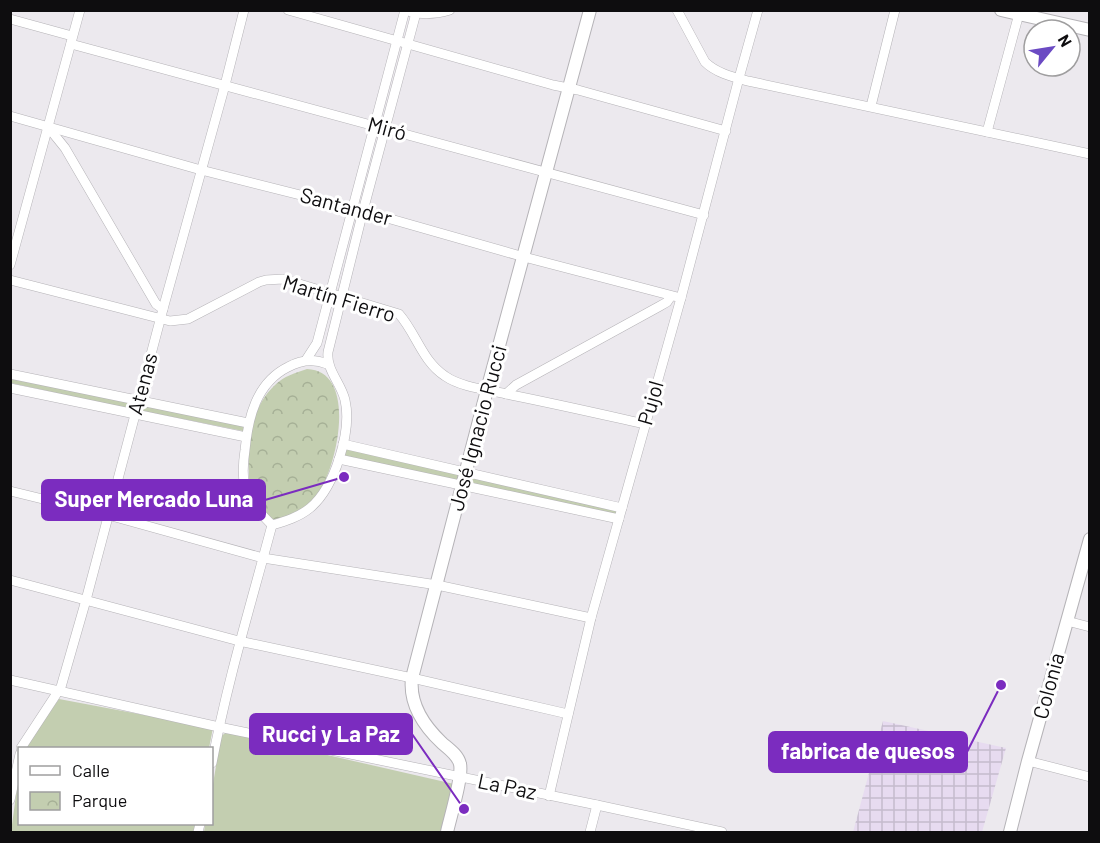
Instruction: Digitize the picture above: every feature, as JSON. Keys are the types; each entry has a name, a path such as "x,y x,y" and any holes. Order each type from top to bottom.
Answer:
{"street":[{"path":"10,265 80,10"},
{"name":"Atenas","path":"22,747 59,691 86,600 244,10"},
{"path":"288,10 726,131"},
{"path":"409,11 437,14 450,10"},
{"name":"José Ignacio Rucci","path":"460,777 459,759 431,732 418,713 412,694 412,678 590,10"},
{"path":"677,10 705,62 718,71 739,78 1089,153"},
{"name":"Pujol","path":"549,796 591,618 704,215 758,10"},
{"path":"871,106 895,10"},
{"path":"1001,10 1019,12 1089,30"},
{"path":"306,360 317,343 397,40 409,11"},
{"path":"272,525 291,519 310,508 328,487 343,444 346,404 341,388 327,364 328,352 408,44 409,11"},
{"path":"987,132 1019,12"},
{"name":"Miró","path":"10,19 71,40 225,84 704,215"},
{"name":"Santander","path":"10,116 201,170 352,208 524,257 681,298"},
{"path":"48,127 65,148 161,314"},
{"path":"65,148 66,140 71,134"},
{"name":"Martín Fierro","path":"10,280 161,314 170,321 188,319 266,280 283,279 399,314 437,370 451,380 645,424"},
{"path":"506,394 516,385 667,302 671,296"},
{"path":"272,525 257,508 243,480 248,423 256,400 269,381 283,369 306,360 327,364"},
{"path":"10,374 248,423"},
{"path":"10,388 246,437"},
{"path":"343,444 622,508"},
{"path":"339,459 619,519"},
{"path":"10,491 108,515 263,558 437,585 591,618"},
{"path":"213,758 239,641 272,525"},
{"name":"Colonia","path":"1010,832 1089,539"},
{"path":"10,580 239,641 568,714"},
{"path":"1067,621 1089,627"},
{"name":"La Paz","path":"10,680 722,832"},
{"path":"1028,761 1089,777"},
{"path":"10,800 18,763"},
{"path":"447,832 460,777"},
{"path":"590,832 597,805"}],"shaded area":[{"path":"883,721 1006,748 982,832 853,832"}],"green space":[{"path":"307,369 323,374 333,386 338,403 339,423 336,444 331,465 314,499 290,516 272,519 262,511 250,489 249,451 252,427 261,404 275,385 294,373"},
{"path":"11,379 132,403 130,409 11,383"},
{"path":"140,404 244,425 243,431 138,410"},
{"path":"345,447 459,473 457,481 343,455"},
{"path":"469,477 618,509 616,515 468,483"},
{"path":"59,699 213,728 209,747 27,747"},
{"path":"227,732 454,784 442,832 204,832 205,825 213,825 213,784 221,736"},
{"path":"18,780 18,825 196,825 194,832 11,832"}],"place":[{"name":"Super Mercado Luna","path":"344,477"},
{"name":"fabrica de quesos","path":"1001,685"},
{"name":"Rucci y La Paz","path":"464,809"}]}
